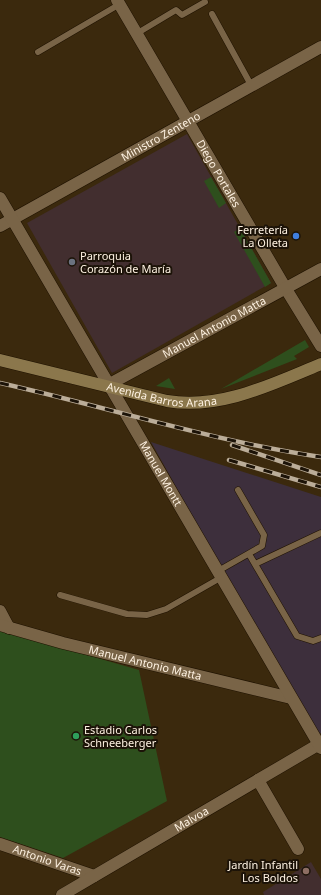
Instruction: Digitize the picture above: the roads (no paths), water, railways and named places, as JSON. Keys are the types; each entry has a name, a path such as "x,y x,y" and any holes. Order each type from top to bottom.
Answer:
{"main road":[{"name":"Avenida Barros Arana","path":"0,360 167,401 206,403 234,397 321,364"}],"street":[{"name":"Diego Portales","path":"118,2 321,346"},
{"name":"Ministro Zenteno","path":"0,226 321,47"},
{"name":"Manuel Montt","path":"0,198 108,386 137,431 320,745"},
{"name":"Manuel Antonio Matta","path":"108,386 321,269"},
{"path":"0,611 4,626"},
{"name":"Manuel Antonio Matta","path":"4,626 131,660 292,698"},
{"name":"Malvoa","path":"62,895 320,745"},
{"path":"258,780 298,849"},
{"name":"Antonio Varas","path":"0,844 94,876"}],"lane":[{"path":"38,52 118,2"},
{"path":"136,34 176,10 182,15 205,2"},
{"path":"212,14 251,85"},
{"path":"60,595 128,614 147,615 166,609 262,546 264,536 238,490"},
{"path":"255,564 321,533"},
{"path":"249,554 297,636 313,641 321,638"}],"railway":[{"path":"0,383 200,433 321,457"},
{"path":"232,445 321,475"},
{"path":"229,460 321,487"}],"place":[{"name":"Ferretería La Olleta","path":"296,236"},
{"name":"Parroquia Corazón de María","path":"72,262"},
{"name":"Estadio Carlos Schneeberger","path":"76,736"},
{"name":"Jardín Infantil Los Boldos","path":"306,871"}]}
